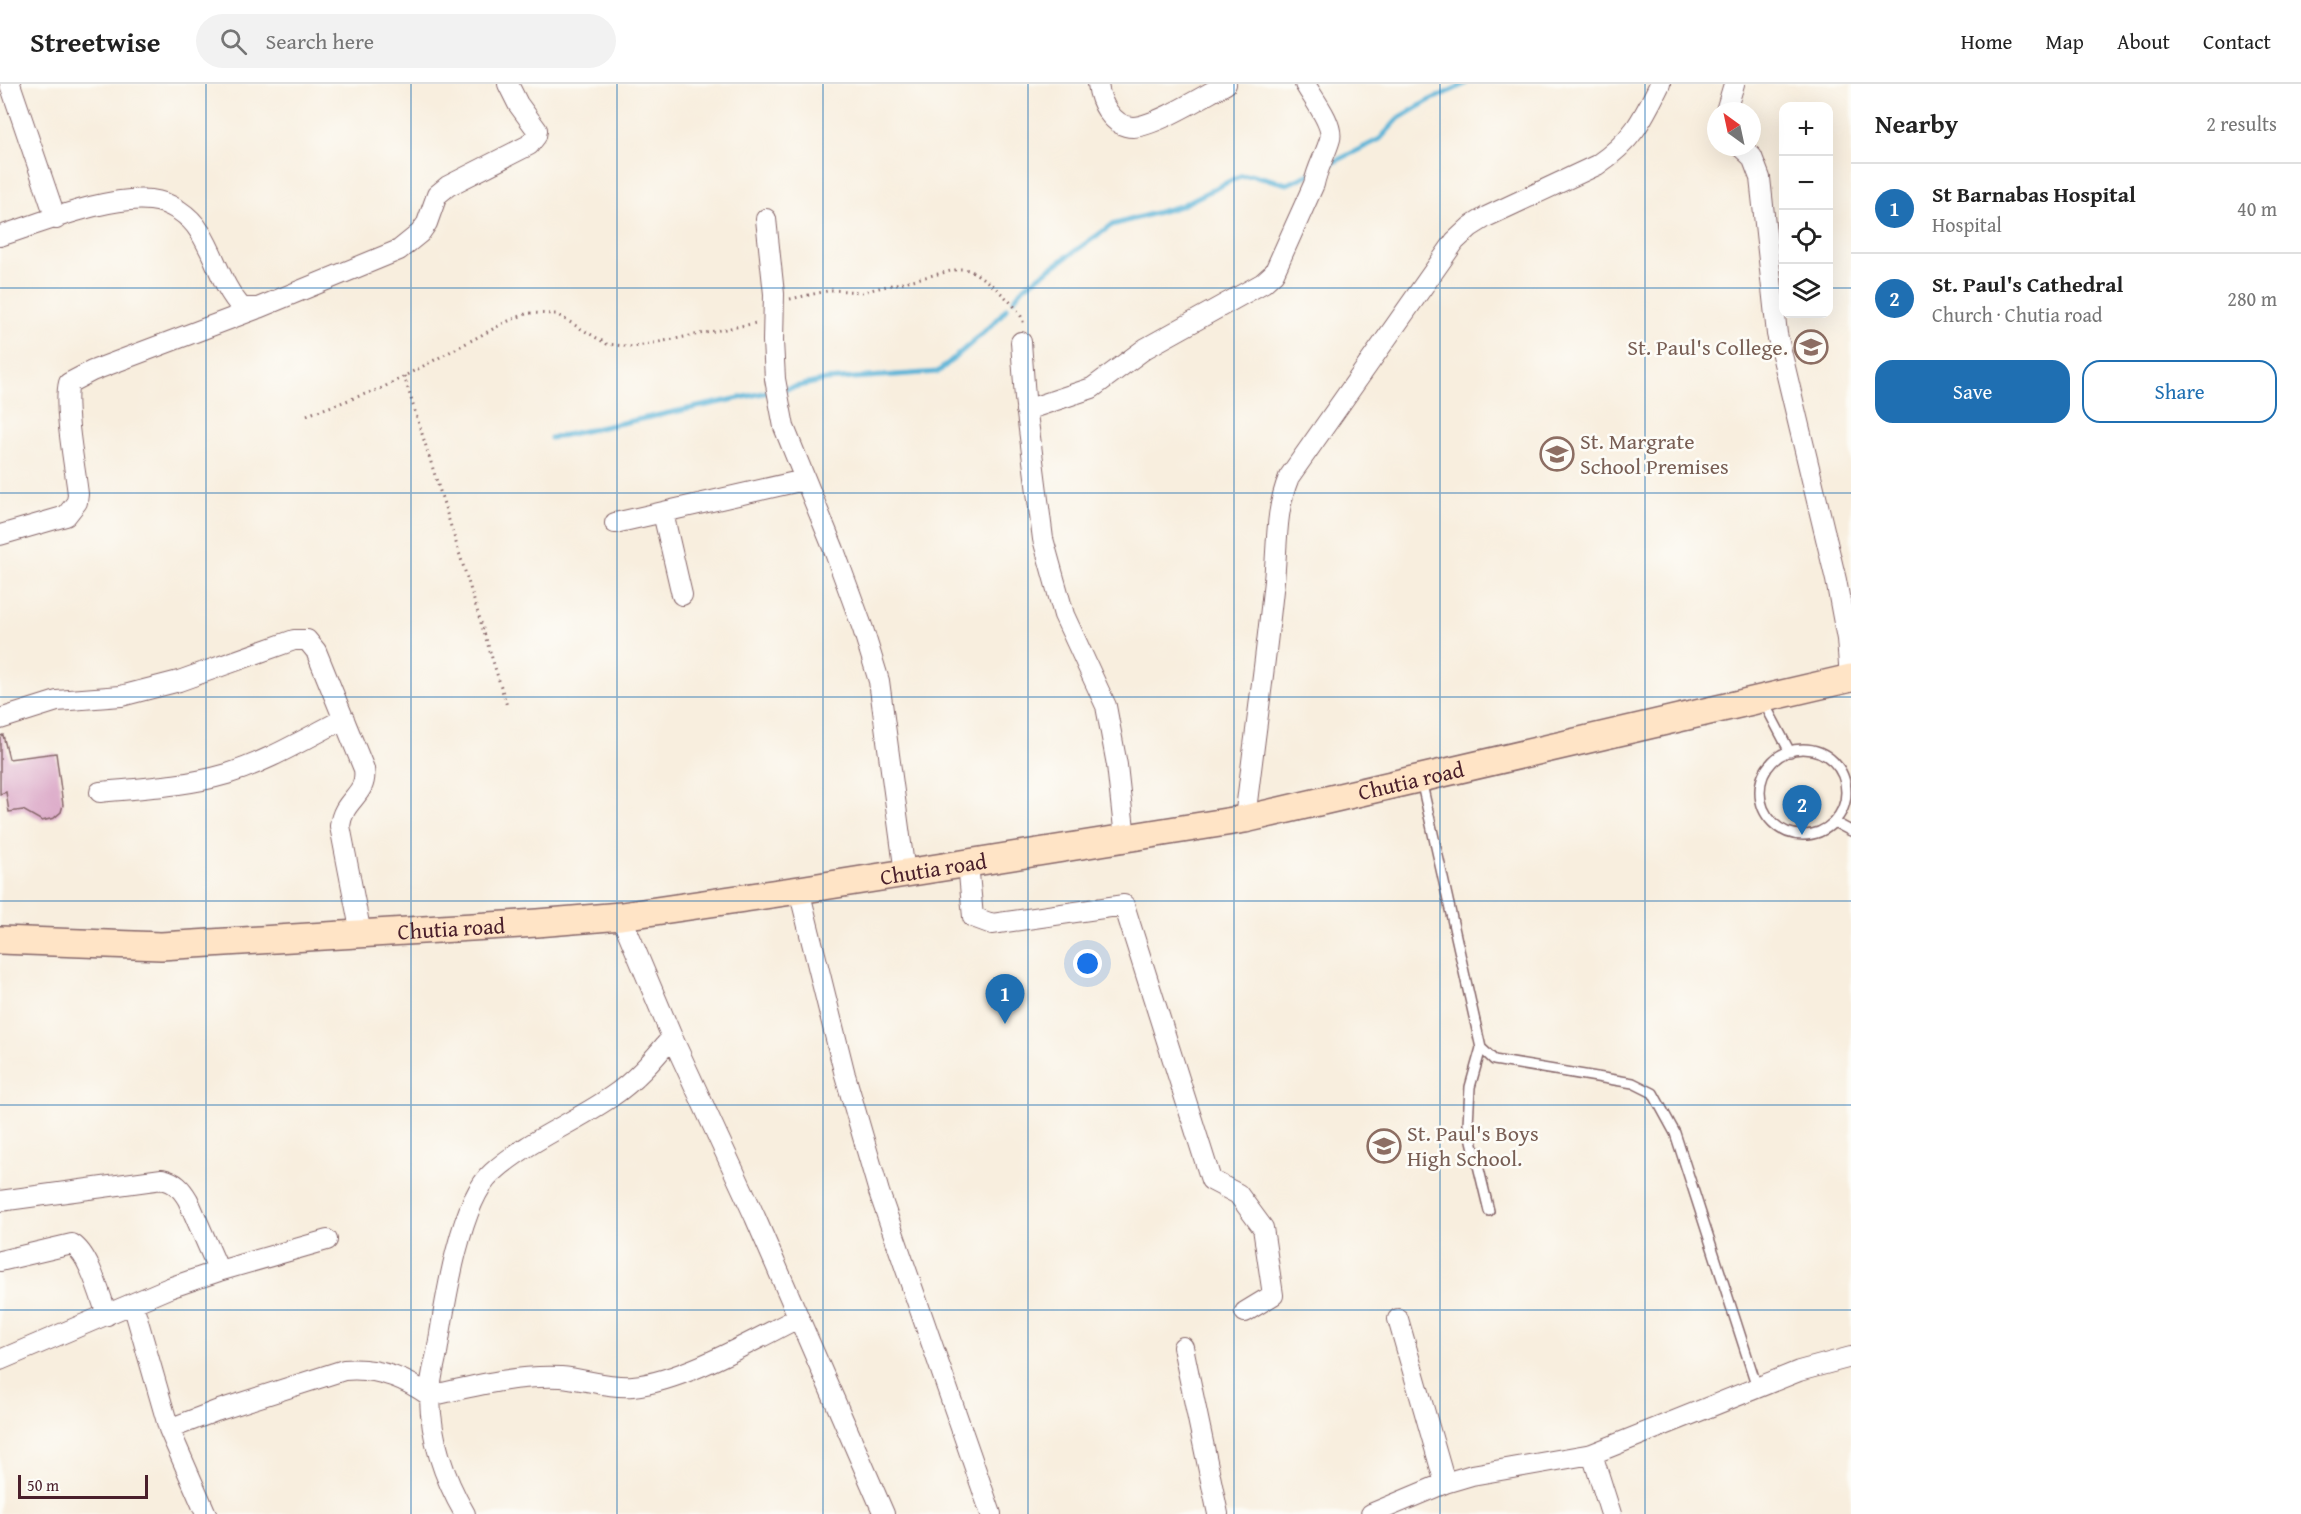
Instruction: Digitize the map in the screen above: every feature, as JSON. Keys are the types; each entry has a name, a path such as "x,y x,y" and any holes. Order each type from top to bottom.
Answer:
{"street":[{"path":"10,84 56,219"},
{"path":"0,536 66,516 77,502 68,401 69,383 92,371 258,308 399,250 420,233 427,224 436,195 448,186 529,145 536,136 537,130 518,104 508,84"},
{"path":"1098,84 1100,98 1107,111 1120,122 1133,127 1155,121 1226,84"},
{"path":"1026,410 1092,388 1146,348 1263,283 1274,273 1331,137 1329,127 1305,84"},
{"path":"1245,819 1274,588 1277,521 1281,495 1290,477 1455,241 1470,227 1486,217 1597,165 1612,154 1627,141 1644,117 1660,84"},
{"path":"1729,102 1734,84"},
{"path":"1751,156 1760,178 1777,334 1836,580 1847,639 1851,678"},
{"path":"0,236 125,200 151,200 166,203 190,219 200,232 233,298 242,308 258,308"},
{"path":"766,219 774,294 776,379 784,427 834,550 879,681 905,873"},
{"path":"1021,342 1026,410 1043,539 1064,615 1106,706 1117,765 1125,838"},
{"path":"615,523 804,480"},
{"path":"663,513 682,595"},
{"path":"0,719 57,701 121,696 179,681 294,640 307,640 316,651 364,769 365,778 362,789 341,813 340,826 361,934"},
{"name":"Chutia road","path":"0,940 161,946 621,916 1245,819 1851,678"},
{"path":"100,792 181,785 228,774 268,758 344,718"},
{"path":"968,862 973,917 992,924 1124,905 1211,1180 1238,1194 1263,1228 1273,1296 1245,1312"},
{"path":"799,890 845,1075 879,1192 991,1514"},
{"path":"621,916 672,1037 755,1217 884,1514"},
{"path":"465,1514 446,1479 439,1456 430,1396 460,1242 473,1200 490,1174 516,1154 612,1097 645,1070 672,1037"},
{"path":"0,1201 162,1179 171,1181 182,1190 188,1200 219,1271"},
{"path":"0,1360 169,1288 327,1240"},
{"path":"0,1261 72,1244 78,1248 85,1260 107,1315"},
{"path":"133,1304 169,1429 206,1514"},
{"path":"430,1396 489,1381 537,1377 561,1377 614,1386 647,1384 701,1365 798,1318"},
{"path":"1398,1319 1445,1483"},
{"path":"1183,1347 1218,1514"},
{"path":"1371,1514 1445,1483 1472,1475 1592,1454 1799,1371 1851,1357"},
{"path":"169,1429 216,1411 344,1370 360,1368 376,1371 419,1388 430,1396"},
{"path":"1592,1454 1611,1514"}],"lane":[{"path":"1762,699 1790,752"},
{"path":"1800,750 1820,753 1829,758 1842,774 1845,784 1845,804 1834,822 1817,833 1796,834 1778,826 1765,810 1761,790 1767,771 1781,756 1790,752 1800,750"},
{"path":"1420,778 1481,1048 1470,1087 1468,1124 1489,1210"},
{"path":"1834,822 1851,831"},
{"path":"1481,1048 1494,1060 1634,1083 1653,1093 1675,1133 1757,1387"}],"path":[{"path":"307,415 382,388 528,313 556,314 607,344 633,347 773,312 832,290 862,292 959,269 971,270 1017,308 1024,320 1021,342"},
{"path":"404,376 507,706"}],"building":[{"path":"3,735 9,759 56,753 63,805 61,812 54,818 42,821 23,810 9,812 6,792 0,794 0,736"}],"waterway":[{"path":"1326,166 1380,139 1399,118 1428,101 1465,84"},
{"path":"1014,299 1024,287 1112,225 1180,206 1240,176 1253,175 1287,184 1312,173"},
{"path":"781,390 826,380 938,372 992,325 1007,308"},
{"path":"551,438 768,392"}],"place":[{"name":"St. Paul's College.","path":"1811,347"},
{"name":"St. Margrate School Premises","path":"1557,454"},
{"name":"St. Paul's Cathedral","path":"1802,835"},
{"name":"St Barnabas Hospital","path":"1005,1024"},
{"name":"St. Paul's Boys High School.","path":"1384,1146"}]}
